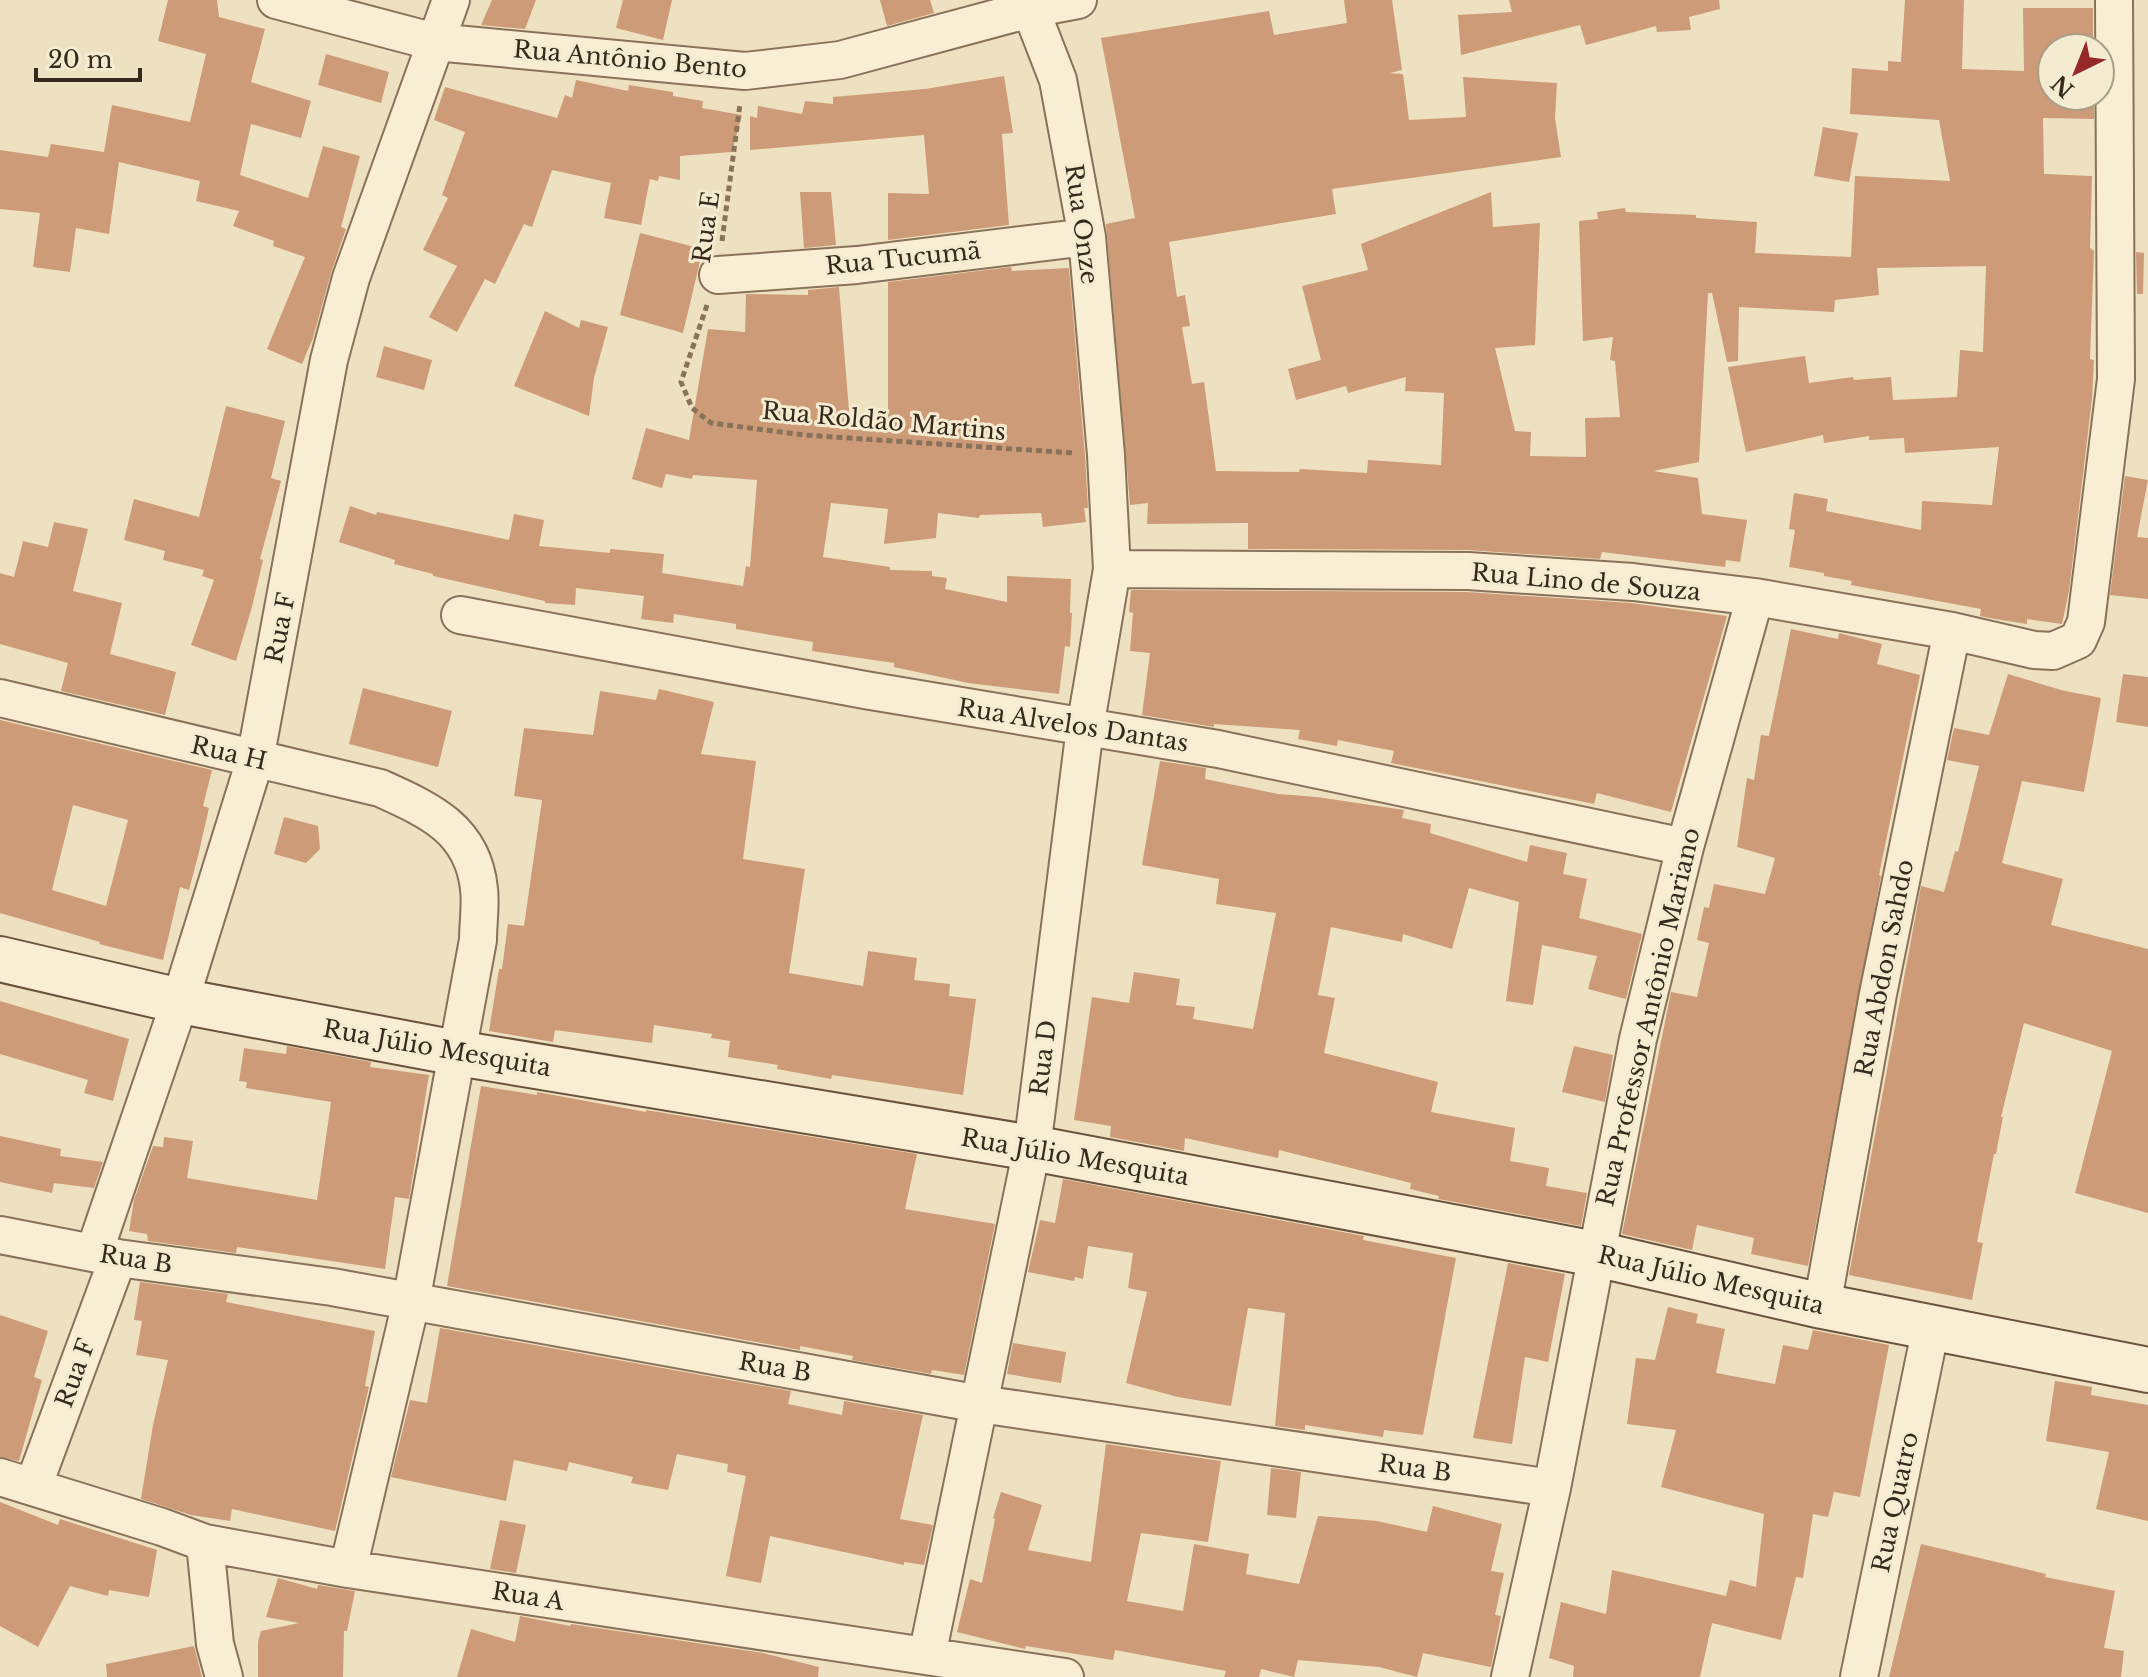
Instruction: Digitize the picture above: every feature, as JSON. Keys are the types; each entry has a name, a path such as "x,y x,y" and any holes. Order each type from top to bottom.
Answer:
{"street":[{"name":"Rua Antônio Bento","path":"276,0 435,42 745,71 840,60 1029,5 1078,0"},
{"name":"Rua F","path":"16,1482 106,1255 255,760 329,360 351,278 451,0"},
{"name":"Rua Lino de Souza","path":"1112,569 1468,571 1633,582 1755,597 1952,631 2034,650 2053,651 2078,640 2086,622 2116,379 2114,0"},
{"name":"Rua Onze","path":"1029,5 1058,80 1087,237 1106,455"},
{"name":"Rua Tucumã","path":"718,275 857,265 1087,237"},
{"name":"Rua D","path":"927,1656 1032,1148 1085,728 1112,569 1106,455"},
{"name":"Rua Professor Antônio Mariano","path":"1510,1677 1552,1488 1638,1039 1685,847 1755,597"},
{"name":"Rua Alvelos Dantas","path":"460,615 1085,728 1218,749 1685,847"},
{"name":"Rua Abdon Sahdo","path":"1822,1306 1878,994 1952,631"},
{"name":"Rua H","path":"0,698 380,788 424,808 450,826 473,859 480,891 478,940 457,1053"},
{"name":"Rua Júlio Mesquita","path":"0,959 180,1001 457,1053 1032,1148 1596,1254 1822,1306 2148,1370"},
{"path":"348,1569 411,1302 457,1053"},
{"name":"Rua B","path":"0,1235 106,1255 332,1287 980,1404 1552,1488"},
{"name":"Rua Quatro","path":"1859,1677 1931,1327"},
{"name":"Rua A","path":"16,1482 205,1543 348,1569 1065,1677"},
{"path":"205,1543 215,1644 224,1677"}],"path":[{"name":"Rua E","path":"681,382 718,275 745,71"},
{"name":"Rua Roldão Martins","path":"681,382 692,408 711,423 804,435 1106,455"}],"building":[{"path":"168,0 217,0 219,17 265,29 251,82 311,101 301,138 251,124 240,175 308,198 323,146 360,156 341,227 346,229 313,338 302,364 267,349 305,257 273,246 274,241 233,226 239,211 196,201 200,181 119,162 109,234 76,228 70,272 33,267 40,213 0,209 0,150 48,157 51,144 104,152 112,105 190,122 206,54 158,41"},
{"path":"492,0 536,0 525,29 481,25"},
{"path":"623,0 672,0 663,40 616,28"},
{"path":"880,0 930,0 934,13 887,26"},
{"path":"1344,0 1392,0 1402,70 1390,73 1403,74 1409,120 1466,117 1463,77 1557,83 1555,118 1561,157 1332,189 1336,214 1169,242 1177,297 1185,295 1190,326 1182,327 1192,384 1204,382 1216,471 1299,472 1300,469 1367,473 1368,460 1441,465 1444,393 1405,391 1406,377 1348,393 1346,386 1296,400 1288,369 1321,360 1302,286 1368,270 1361,244 1491,192 1493,227 1540,223 1535,345 1495,348 1515,431 1531,432 1530,456 1586,457 1585,418 1620,417 1615,361 1610,360 1613,337 1583,341 1579,221 1598,219 1597,212 1625,208 1626,212 1757,222 1755,253 1851,257 1855,176 1950,181 1939,120 1850,114 1852,68 1888,71 1888,61 1901,62 1905,0 1964,0 1962,69 2024,71 2023,8 2093,8 2093,32 2036,32 2036,112 2094,112 2094,119 2043,118 2044,174 2092,176 2092,399 2069,591 2062,624 2027,619 2027,624 1980,616 1981,609 1851,585 1852,581 1789,567 1795,530 1789,529 1794,493 1828,499 1826,511 1921,530 1922,501 1992,505 1999,447 1905,453 1904,438 1869,440 1869,436 1824,443 1823,435 1746,452 1728,367 1805,356 1809,383 1853,377 1854,380 1891,377 1893,400 1957,397 1960,350 1983,352 1986,266 1877,268 1879,295 1835,300 1834,312 1739,307 1738,361 1727,362 1712,293 1708,293 1699,462 1653,471 1698,478 1702,514 1747,520 1740,562 1726,560 1725,567 1602,552 1600,559 1468,550 1248,549 1248,523 1147,524 1148,503 1130,505 1106,224 1135,218 1101,38 1269,11 1274,35 1347,23"},
{"path":"1509,0 1719,0 1720,9 1689,17 1691,30 1657,32 1656,26 1586,45 1580,25 1461,55 1458,15 1512,12"},
{"path":"326,54 389,72 381,103 318,85"},
{"path":"1004,76 1013,133 1002,134 1009,225 888,240 888,193 929,194 924,135 750,150 750,116 757,118 758,106 802,114 805,101 833,104 833,97 925,89"},
{"path":"576,80 628,91 629,85 673,92 673,96 703,101 702,108 742,115 732,152 680,156 680,180 659,176 658,181 650,179 641,225 604,218 611,183 552,170 532,227 524,224 495,284 485,279 457,332 429,317 457,266 423,250 448,198 442,195 465,132 434,120 445,87 557,118 565,95 572,98"},
{"path":"1823,127 1858,133 1849,182 1814,176"},
{"path":"800,192 831,192 836,245 804,248"},
{"path":"640,233 703,249 683,333 620,315"},
{"path":"2136,252 2144,253 2143,294 2137,294"},
{"path":"1011,267 1012,271 1069,268 1085,456 1086,522 1043,527 1041,513 980,515 979,518 938,513 936,538 884,544 888,509 831,503 823,557 890,567 890,570 932,571 932,576 947,578 945,589 1007,602 1007,576 1071,579 1070,647 1065,646 1059,694 968,683 894,667 894,663 812,651 813,642 736,629 736,624 674,614 673,623 641,619 644,596 576,588 575,605 545,603 433,576 339,542 350,506 376,515 377,512 509,540 514,514 544,520 539,546 610,553 610,549 664,554 662,573 743,586 746,566 750,567 757,480 693,475 692,479 666,474 662,488 632,479 646,428 689,440 708,329 745,332 746,294 808,295 808,290 839,287 850,423 888,421 888,282"},
{"path":"545,311 579,328 581,320 608,327 594,378 589,416 514,386"},
{"path":"384,346 432,360 424,390 376,377"},
{"path":"226,406 285,421 271,478 281,481 260,559 263,560 252,607 236,661 191,645 214,580 202,576 204,570 163,560 165,551 124,540 134,499 199,517"},
{"path":"2125,476 2148,480 2137,537 2148,538 2148,599 2110,595"},
{"path":"54,522 88,529 73,591 122,603 110,654 176,672 165,715 61,691 68,663 0,644 0,573 14,577 23,541 48,547"},
{"path":"1131,590 1467,592 1631,603 1727,616 1671,812 1597,793 1594,804 1391,763 1394,751 1338,740 1337,746 1298,739 1300,730 1214,724 1214,727 1142,715 1150,653 1130,651"},
{"path":"1791,629 1838,639 1839,633 1882,644 1877,664 1920,675 1879,875 1808,1266 1751,1254 1754,1238 1697,1225 1692,1250 1622,1234 1671,992 1697,997 1709,943 1697,940 1704,907 1709,908 1714,884 1765,894 1775,858 1737,847 1747,778 1754,780 1761,735 1769,736"},
{"path":"2008,674 2101,698 2084,792 2022,781 2002,863 2063,879 2051,925 2148,949 2148,1213 2075,1193 2112,1051 2024,1023 2001,1117 1977,1242 1983,1243 1972,1300 1849,1275 1921,886 1944,892 1955,851 1958,852 1979,766 1947,760 1954,728 1989,735"},
{"path":"2123,674 2148,677 2148,727 2116,722"},
{"path":"363,688 452,711 438,767 349,744"},
{"path":"659,689 714,702 701,754 756,761 743,859 805,869 789,973 863,986 868,951 917,958 914,980 950,984 949,996 976,999 963,1095 832,1075 831,1079 777,1069 778,1065 728,1057 730,1041 711,1038 712,1034 654,1025 652,1043 555,1030 553,1042 489,1031 508,924 524,926 542,800 514,796 524,728 593,735 600,691 656,700"},
{"path":"0,720 212,770 203,806 209,808 198,856 189,890 180,887 163,960 0,913","holes":["73,805 128,820 106,906 52,890"]},
{"path":"1160,761 1206,768 1205,779 1278,794 1404,810 1402,818 1431,824 1430,833 1527,862 1530,845 1567,853 1563,874 1587,879 1579,918 1642,934 1626,999 1588,989 1597,956 1542,945 1533,1005 1506,1001 1519,902 1469,888 1452,949 1403,934 1402,942 1331,927 1318,995 1335,998 1324,1053 1438,1082 1431,1112 1515,1128 1510,1161 1549,1168 1546,1186 1587,1193 1581,1226 1438,1199 1439,1196 1410,1189 1411,1183 1279,1150 1278,1158 1185,1138 1184,1151 1110,1137 1111,1126 1074,1120 1092,997 1129,1003 1134,972 1180,979 1176,1005 1195,1007 1193,1019 1253,1029 1276,913 1216,904 1219,879 1142,865"},
{"path":"284,817 318,826 320,849 306,863 274,854"},
{"path":"0,1001 129,1039 113,1101 84,1093 88,1080 0,1054"},
{"path":"287,1046 371,1062 370,1067 429,1075 409,1199 395,1197 385,1269 237,1247 236,1253 148,1241 147,1234 129,1231 134,1200 153,1146 163,1147 164,1137 193,1141 187,1178 317,1200 331,1102 246,1088 247,1082 239,1081 244,1048 286,1054"},
{"path":"1574,1046 1613,1055 1605,1102 1562,1092"},
{"path":"481,1086 537,1095 537,1092 917,1154 905,1209 995,1224 964,1375 932,1370 931,1374 852,1360 853,1356 800,1346 800,1350 447,1286"},
{"path":"0,1136 61,1149 60,1156 103,1162 94,1188 54,1183 52,1193 0,1182"},
{"path":"1063,1179 1364,1236 1363,1240 1456,1258 1423,1435 1384,1430 1383,1437 1305,1425 1305,1430 1275,1426 1285,1313 1248,1308 1231,1406 1178,1397 1126,1383 1147,1292 1128,1288 1133,1253 1088,1246 1083,1279 1075,1277 1074,1281 1028,1272 1040,1220 1055,1223"},
{"path":"1508,1263 1565,1274 1548,1362 1525,1357 1512,1444 1473,1438"},
{"path":"140,1282 228,1294 226,1302 375,1331 365,1386 369,1387 335,1531 232,1509 230,1521 191,1515 141,1499 168,1360 136,1355 142,1321 134,1320"},
{"path":"1668,1307 1698,1314 1696,1323 1725,1329 1716,1373 1775,1384 1783,1345 1808,1350 1813,1330 1889,1345 1860,1497 1834,1492 1828,1517 1813,1514 1803,1578 1796,1577 1781,1640 1712,1623 1700,1677 1573,1677 1574,1666 1549,1658 1561,1602 1606,1614 1612,1570 1726,1596 1730,1580 1756,1587 1764,1514 1661,1487 1676,1430 1627,1424 1636,1358 1655,1360"},
{"path":"0,1315 48,1331 34,1377 42,1380 19,1461 0,1457"},
{"path":"440,1328 791,1391 788,1404 842,1415 844,1401 923,1415 900,1519 933,1525 924,1565 904,1562 904,1565 770,1536 761,1583 726,1576 746,1476 727,1472 728,1464 677,1454 668,1490 631,1483 633,1477 569,1462 567,1471 514,1460 506,1501 391,1477 410,1400 427,1403"},
{"path":"1013,1343 1066,1352 1061,1383 1007,1374"},
{"path":"2055,1381 2092,1387 2091,1395 2148,1405 2148,1521 2096,1509 2109,1452 2046,1441"},
{"path":"1106,1444 1221,1461 1208,1542 1141,1533 1127,1601 1183,1611 1194,1544 1249,1554 1246,1574 1299,1584 1318,1516 1377,1521 1427,1532 1433,1506 1502,1524 1491,1571 1504,1573 1495,1615 1501,1616 1491,1667 1423,1653 1417,1677 1379,1667 1298,1660 1294,1677 1261,1669 1259,1677 1224,1677 1226,1671 1115,1650 1113,1660 1026,1646 1025,1649 957,1632 970,1579 982,1583 993,1518 1001,1492 1042,1505 1028,1550 1091,1562"},
{"path":"1271,1468 1301,1472 1296,1518 1267,1515"},
{"path":"0,1502 58,1525 60,1519 157,1550 149,1597 109,1590 108,1596 70,1586 38,1647 0,1626"},
{"path":"500,1520 526,1525 516,1573 490,1569"},
{"path":"1921,1544 2046,1574 2045,1577 2115,1591 2104,1648 2124,1651 2121,1677 1889,1677"},
{"path":"278,1578 317,1589 318,1585 355,1591 347,1631 344,1631 343,1677 258,1677 261,1631 299,1623 266,1617"},
{"path":"520,1616 763,1653 819,1667 818,1677 457,1677 471,1629 515,1642"},
{"path":"194,1646 202,1677 107,1677 106,1664"}]}
